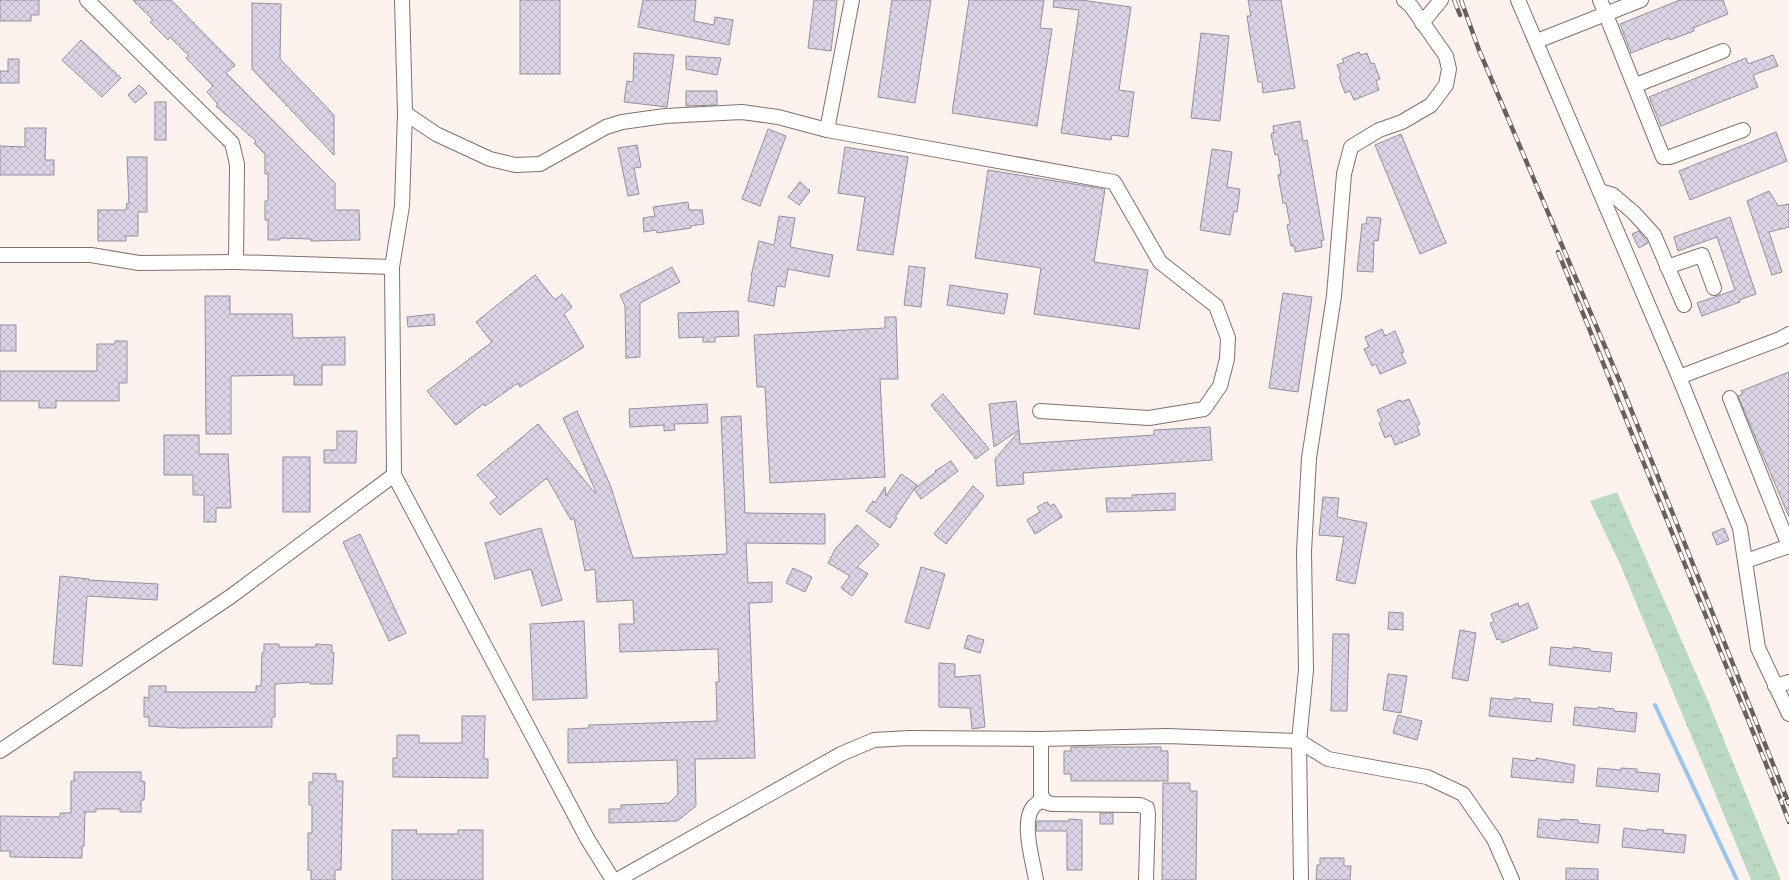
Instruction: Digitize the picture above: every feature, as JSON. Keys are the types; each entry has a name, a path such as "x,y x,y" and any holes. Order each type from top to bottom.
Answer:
{"street":[{"path":"87,0 232,143 237,164 236,262"},
{"path":"402,0 406,113 402,206 392,268 394,475 588,840 613,880"},
{"path":"827,130 852,0"},
{"path":"1301,880 1299,741 1306,670 1304,552 1309,458 1334,296 1344,174 1351,147 1379,130 1402,122 1431,105 1446,85 1449,69 1446,56 1411,6 1404,0"},
{"path":"1422,23 1441,0"},
{"path":"1518,0 1537,41 1679,377 1740,528 1758,648 1789,714"},
{"path":"1600,0 1636,85 1663,157 1670,157 1743,130"},
{"path":"1537,41 1640,0"},
{"path":"1636,85 1723,51"},
{"path":"406,113 436,134 490,159 515,165 540,164 606,127 622,122 665,116 742,112 778,117 827,130 1114,182 1160,262 1216,306 1228,338 1227,360 1220,386 1204,409 1149,418 1040,411"},
{"path":"1600,191 1613,195 1634,213 1654,235 1684,305"},
{"path":"0,255 91,255 139,263 236,262 392,268"},
{"path":"1667,267 1702,255 1714,288"},
{"path":"1679,377 1780,339 1789,334"},
{"path":"1730,398 1789,546 1746,560"},
{"path":"0,751 230,597 394,475"},
{"path":"1776,686 1789,682"},
{"path":"617,880 841,754 874,740 909,738 1041,739 1167,736 1299,741 1328,759 1427,777 1463,794 1494,839 1512,880"},
{"path":"1041,739 1042,798 1045,802 1052,804 1140,805 1146,808 1148,814 1146,880"},
{"path":"1036,880 1028,819 1032,807 1042,798"}],"green space":[{"path":"1617,492 1708,701 1781,880 1751,880 1620,564 1590,501"}],"building":[{"path":"0,0 39,0 39,15 31,15 31,21 0,21"},
{"path":"133,0 171,0 235,65 226,73 335,183 335,210 359,210 360,240 311,241 311,239 280,238 280,240 268,240 268,220 265,220 265,201 268,201 268,174 265,174 265,154 254,143 256,141 216,106 218,104 207,92 213,86 186,58 189,56 170,37 168,40 150,22 153,20"},
{"path":"520,0 560,0 560,74 520,74"},
{"path":"643,0 696,0 694,21 714,25 715,17 733,20 729,45 638,27"},
{"path":"814,0 837,0 831,51 808,48"},
{"path":"892,0 931,0 915,103 878,97"},
{"path":"969,0 1044,0 1040,28 1052,29 1037,126 952,113"},
{"path":"1054,0 1081,0 1131,7 1119,90 1134,92 1128,137 1112,135 1111,140 1061,133 1079,10 1053,7"},
{"path":"1248,0 1281,0 1295,88 1263,93 1262,82 1258,82 1250,36 1247,16 1251,16"},
{"path":"1680,0 1723,0 1728,14 1693,28 1694,31 1670,40 1669,38 1631,53 1620,24"},
{"path":"252,3 281,4 280,59 334,115 334,155 252,69"},
{"path":"1201,33 1229,36 1220,121 1191,118"},
{"path":"81,40 121,78 102,97 62,60"},
{"path":"1359,52 1361,55 1367,53 1371,64 1374,63 1380,79 1376,81 1379,90 1354,100 1350,91 1345,93 1339,77 1341,76 1337,65 1344,62 1342,59"},
{"path":"634,53 674,55 667,107 624,102 627,81 633,82"},
{"path":"1773,55 1778,66 1753,75 1758,87 1661,126 1649,97 1746,58 1748,64"},
{"path":"686,56 721,58 717,75 686,69"},
{"path":"8,59 19,59 19,83 0,83 0,71 8,71"},
{"path":"139,85 147,93 135,103 128,95"},
{"path":"686,91 717,91 717,105 686,106"},
{"path":"155,102 166,102 166,140 155,140"},
{"path":"1300,121 1303,141 1307,140 1324,240 1321,241 1322,247 1295,252 1294,246 1291,246 1287,225 1290,224 1286,203 1283,203 1278,175 1281,174 1278,154 1275,155 1271,134 1274,133 1273,126"},
{"path":"25,128 46,128 45,160 54,160 54,175 0,175 0,146 25,147"},
{"path":"768,129 786,136 760,206 742,199"},
{"path":"1776,132 1787,161 1690,200 1679,171"},
{"path":"1401,134 1446,243 1420,254 1375,145"},
{"path":"637,145 641,167 634,168 639,194 628,196 618,148"},
{"path":"845,147 908,157 893,255 857,250 865,197 838,193"},
{"path":"1212,149 1232,152 1227,187 1240,189 1237,212 1234,211 1230,235 1200,230"},
{"path":"127,157 147,157 147,212 138,212 138,236 126,236 126,241 98,241 98,210 126,210 127,203 129,204"},
{"path":"988,170 1105,189 1094,262 1148,270 1139,329 1034,314 1041,268 975,258"},
{"path":"800,182 810,191 799,205 788,197"},
{"path":"1769,191 1778,206 1789,204 1789,227 1769,232 1782,272 1772,275 1747,201"},
{"path":"688,202 689,210 702,210 704,224 690,226 691,228 657,233 656,230 644,232 643,218 655,216 653,207"},
{"path":"779,216 795,218 790,247 833,255 829,277 788,269 785,287 777,286 774,306 748,301 751,276 759,241 774,245"},
{"path":"1367,217 1381,218 1378,241 1374,240 1373,272 1357,271 1362,224 1366,224"},
{"path":"1730,217 1756,294 1739,300 1740,302 1702,316 1697,303 1735,290 1717,237 1678,251 1674,237"},
{"path":"1639,231 1648,243 1639,248 1632,234"},
{"path":"909,266 925,268 921,307 904,305"},
{"path":"672,267 680,282 640,303 640,357 626,358 625,306 620,295"},
{"path":"535,275 555,300 562,294 572,307 564,314 584,347 520,387 518,383 485,406 483,404 456,425 427,391 492,342 476,322"},
{"path":"950,285 1008,294 1004,314 947,305"},
{"path":"1283,293 1312,297 1298,392 1269,388"},
{"path":"205,296 230,296 230,314 292,314 293,338 345,337 345,365 322,365 322,385 294,385 294,375 231,376 231,434 206,434"},
{"path":"738,311 739,336 715,337 715,342 703,342 703,337 679,338 678,313"},
{"path":"434,314 435,325 408,327 407,317"},
{"path":"885,317 896,317 898,379 880,379 885,477 770,483 765,387 757,387 754,335 885,328"},
{"path":"0,325 16,325 16,351 0,351"},
{"path":"1382,329 1385,336 1395,331 1404,352 1401,353 1406,363 1380,374 1376,364 1372,366 1364,349 1369,347 1365,337"},
{"path":"115,341 127,341 127,383 119,383 119,401 56,401 56,408 39,408 39,401 0,401 0,371 97,371 97,344 115,344"},
{"path":"1789,372 1789,517 1738,396 1743,394 1741,391"},
{"path":"943,394 989,449 976,459 931,405"},
{"path":"1409,399 1420,424 1417,426 1420,435 1395,445 1391,435 1385,438 1379,423 1382,421 1377,410 1400,400 1401,402"},
{"path":"1016,401 1019,430 994,447 989,404"},
{"path":"707,404 708,423 674,424 675,430 664,431 664,425 630,427 629,409"},
{"path":"577,411 611,487 633,558 727,554 721,417 741,416 745,513 825,514 825,544 746,543 748,583 772,582 772,602 749,603 755,758 695,759 696,806 677,821 609,823 609,809 621,809 621,805 669,803 678,794 677,760 568,763 568,729 589,728 589,725 717,721 716,682 719,682 718,649 620,652 619,624 634,624 633,600 597,602 595,569 585,571 574,518 571,520 547,478 500,515 490,503 497,497 477,475 538,424 595,493 596,492 563,418"},
{"path":"1210,427 1212,460 1023,473 1024,484 997,486 995,459 1019,431 1020,444 1154,435 1154,430"},
{"path":"337,431 357,431 356,463 324,463 324,450 337,450"},
{"path":"164,435 199,435 199,454 228,454 231,508 216,508 216,522 204,522 204,495 193,495 193,475 164,475"},
{"path":"283,457 310,457 310,512 283,512"},
{"path":"951,461 958,471 921,499 914,489 936,472 935,471"},
{"path":"901,474 917,485 895,517 897,518 890,528 866,511 873,501 875,503 885,487 886,496"},
{"path":"973,486 984,496 946,544 934,534"},
{"path":"1175,493 1175,510 1107,512 1106,498 1132,498 1132,495"},
{"path":"1323,497 1339,498 1337,517 1367,523 1355,584 1336,580 1344,537 1319,535"},
{"path":"1047,502 1050,506 1054,504 1062,517 1035,534 1027,520 1040,512 1037,507"},
{"path":"857,525 879,545 857,567 868,574 852,596 841,588 850,576 828,563 836,548"},
{"path":"541,528 562,600 542,606 531,569 495,579 485,543"},
{"path":"1724,528 1729,540 1717,545 1712,533"},
{"path":"360,534 406,633 389,641 343,542"},
{"path":"921,567 945,574 929,629 905,622"},
{"path":"793,568 812,577 805,592 786,583"},
{"path":"60,576 89,579 88,580 158,584 157,600 87,596 82,666 53,664"},
{"path":"1518,603 1519,607 1528,603 1538,628 1502,643 1500,639 1497,640 1490,623 1494,622 1491,614"},
{"path":"1389,612 1403,613 1403,630 1388,629"},
{"path":"584,621 587,698 533,700 530,624"},
{"path":"1460,630 1476,633 1468,681 1452,678"},
{"path":"1333,634 1349,634 1347,711 1331,711"},
{"path":"968,635 984,640 980,653 964,648"},
{"path":"264,644 279,644 279,647 316,647 316,644 332,645 332,653 334,653 332,684 310,684 310,682 275,684 275,717 272,717 272,727 181,728 149,726 149,717 144,717 144,697 149,698 149,686 166,686 166,692 256,692 256,686 261,686 262,653 264,653"},
{"path":"1551,647 1573,649 1573,647 1590,649 1590,651 1612,653 1610,672 1549,665"},
{"path":"939,663 955,664 955,677 980,675 985,727 972,729 970,708 939,707"},
{"path":"1388,674 1407,676 1401,713 1383,710"},
{"path":"1491,698 1513,700 1514,698 1530,699 1530,702 1553,704 1551,722 1489,716"},
{"path":"1575,707 1598,709 1598,707 1614,709 1614,711 1637,713 1635,732 1573,725"},
{"path":"1398,715 1422,721 1417,740 1393,733"},
{"path":"462,716 485,716 484,759 488,759 488,778 393,777 393,758 397,758 397,735 419,735 419,743 462,743"},
{"path":"1071,747 1161,747 1161,751 1168,751 1168,781 1071,781 1071,774 1064,774 1064,751 1071,751"},
{"path":"1513,758 1536,761 1536,758 1575,765 1573,783 1511,777"},
{"path":"1598,768 1621,770 1621,768 1637,769 1637,772 1660,774 1658,792 1596,786"},
{"path":"74,772 141,772 141,781 145,782 144,800 141,800 141,812 120,812 120,809 96,809 96,812 85,812 84,846 82,846 82,858 10,857 10,851 0,851 0,816 60,817 60,813 71,813 71,781 74,781"},
{"path":"313,773 336,774 336,781 343,781 341,870 335,870 335,880 311,880 311,870 308,870 308,833 312,833 312,805 309,805 309,782 313,782"},
{"path":"1163,783 1190,783 1190,791 1197,791 1196,880 1162,880"},
{"path":"1100,813 1113,813 1113,824 1100,824"},
{"path":"1069,819 1082,820 1082,870 1067,870 1067,831 1036,831 1037,821 1069,821"},
{"path":"1539,819 1561,821 1561,819 1578,820 1578,823 1600,825 1598,843 1537,837"},
{"path":"1624,828 1647,831 1647,829 1664,830 1663,833 1686,835 1684,853 1622,847"},
{"path":"392,830 417,830 416,834 458,834 458,830 483,830 483,880 392,880"},
{"path":"1320,858 1344,858 1344,866 1351,866 1350,880 1316,880 1317,865 1320,865"},
{"path":"1566,868 1598,869 1598,880 1566,880"}],"waterway":[{"path":"1655,705 1737,880"}],"railway":[{"path":"1454,0 1460,15"},
{"path":"1461,0 1479,50 1620,382 1789,804"},
{"path":"1558,252 1781,801"},
{"path":"1784,797 1781,801 1789,822"}]}
